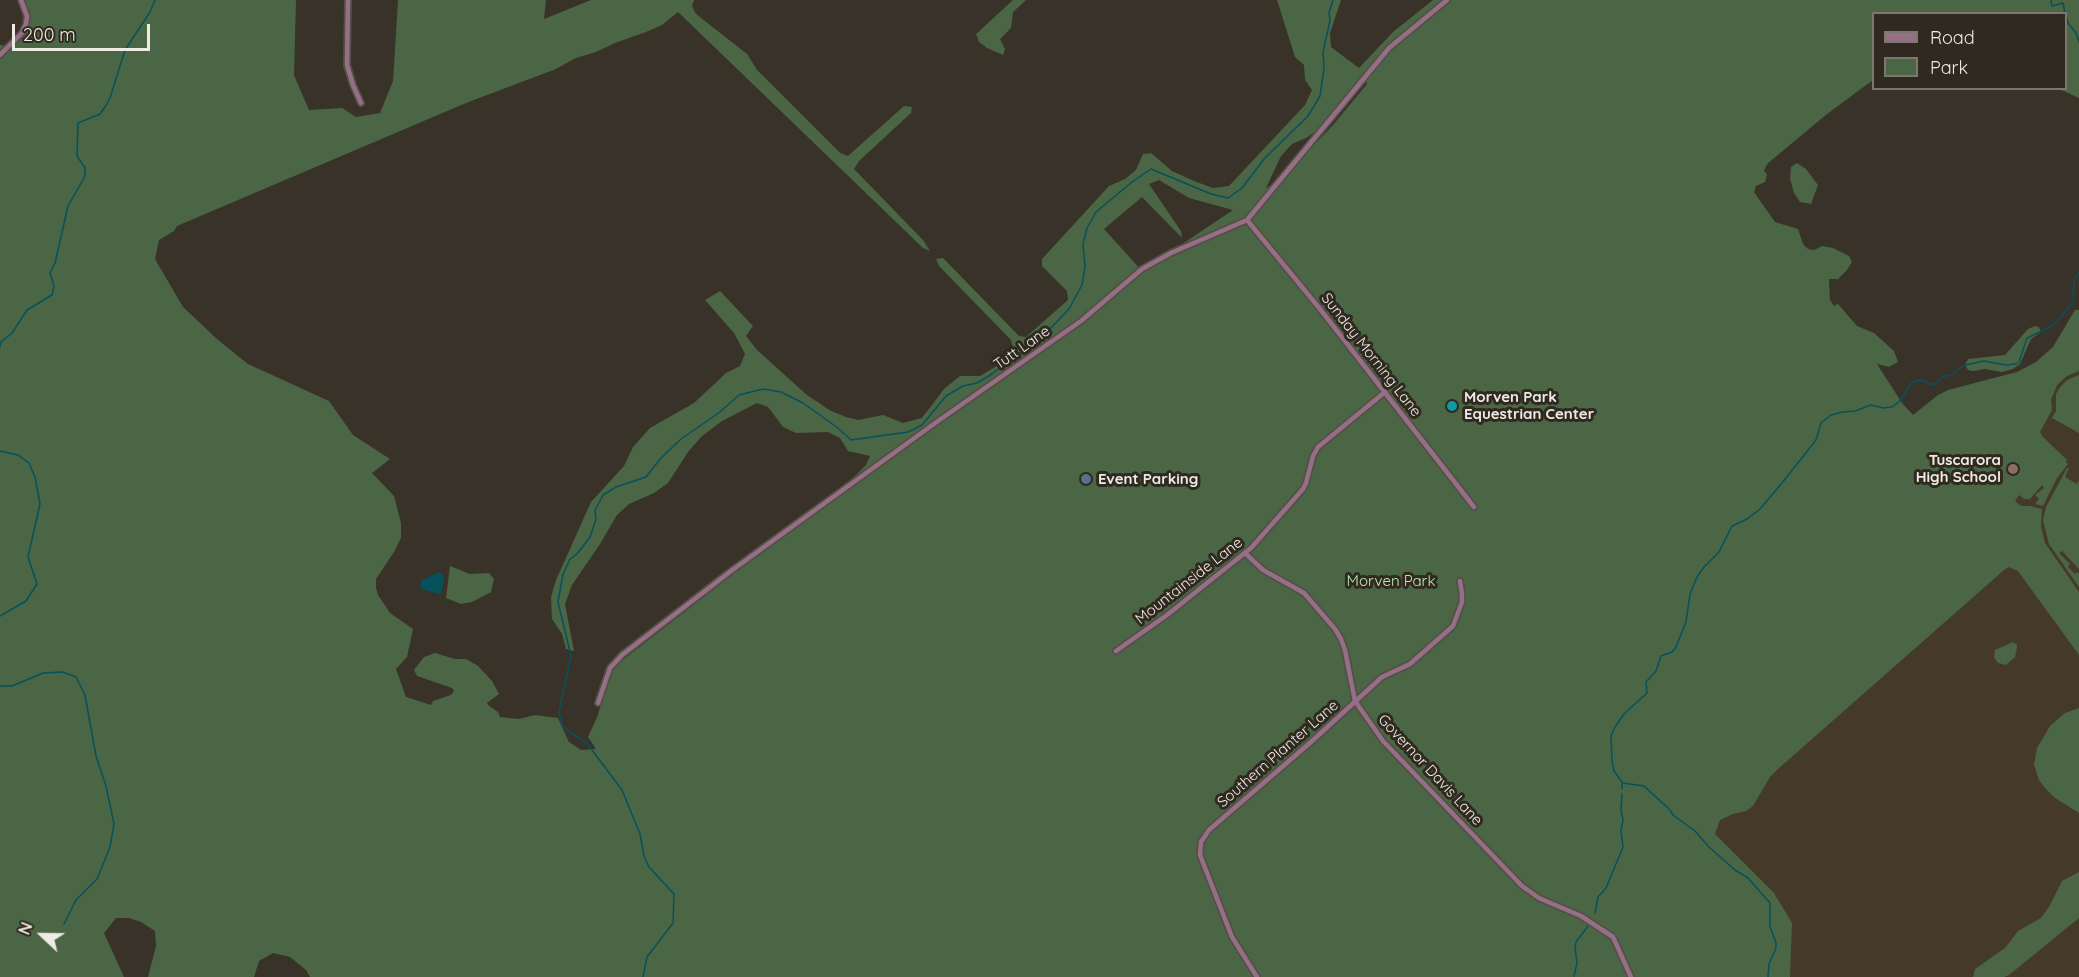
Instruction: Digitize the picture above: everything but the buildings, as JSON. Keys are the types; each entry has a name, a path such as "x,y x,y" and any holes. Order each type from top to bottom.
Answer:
{"street":[{"path":"0,55 22,33 26,24 27,16 21,0"},
{"path":"348,0 347,65 361,103"},
{"name":"Tutt Lane","path":"598,703 610,668 622,655 730,571 1081,321 1142,269 1170,253 1246,219 1389,48 1447,0"},
{"name":"Sunday Morning Lane","path":"1246,219 1474,507"},
{"name":"Mountainside Lane","path":"1116,651 1167,615 1245,554 1303,489 1318,447 1385,392"},
{"name":"Governor Davis Lane","path":"1245,554 1263,570 1304,593 1335,629 1345,650 1355,701 1383,741 1522,886 1539,898 1581,916 1613,937 1631,977"},
{"name":"Southern Planter Lane","path":"1257,977 1232,937 1200,855 1201,842 1209,830 1382,677 1410,664 1453,626 1462,602 1460,581"}],"shaded area":[{"path":"2075,310 2079,310 2079,977 1789,977 1699,830 1948,390 2017,372 2036,362 2053,347"}],"green space":[{"name":"Morven Park","path":"21,0 296,0 294,75 309,110 342,108 356,117 380,113 393,81 398,0 546,0 544,19 591,0 694,0 692,6 696,14 747,54 757,70 840,153 848,156 904,106 912,107 911,113 859,161 854,169 923,240 930,251 923,248 678,12 662,25 646,32 466,103 177,226 174,231 159,240 155,259 183,307 248,364 329,401 353,435 390,459 372,473 394,496 401,523 401,538 376,579 376,588 390,613 413,629 407,657 396,669 406,697 431,705 433,701 451,695 454,691 452,688 417,676 414,670 424,657 435,653 455,659 466,659 478,666 492,681 499,694 487,703 498,712 500,717 519,719 535,715 558,718 569,742 581,750 596,749 588,737 615,666 840,491 866,465 870,456 848,451 840,438 828,432 796,433 783,427 768,407 757,403 722,421 701,437 688,452 668,483 654,493 629,504 617,515 572,585 565,604 574,651 566,649 562,634 552,619 551,597 556,580 591,502 624,466 633,447 650,428 694,403 726,373 740,366 745,354 734,333 705,300 720,291 753,326 746,336 757,350 807,395 831,411 858,420 883,415 903,423 922,418 944,389 960,376 980,376 1014,352 1011,340 939,266 936,259 943,258 1019,336 1026,337 1068,300 1067,291 1042,266 1042,259 1109,186 1125,179 1136,170 1143,154 1151,153 1172,171 1194,181 1213,188 1229,186 1305,105 1312,90 1305,80 1304,65 1295,57 1277,0 1341,0 1330,33 1331,47 1359,68 1393,32 1433,0 2079,0 2079,98 2061,90 2067,90 2067,12 1872,12 1872,81 1827,114 1767,164 1764,171 1767,174 1765,182 1756,186 1754,192 1775,222 1798,229 1803,244 1808,249 1814,250 1822,246 1833,248 1849,256 1852,262 1847,270 1838,279 1829,279 1830,300 1834,306 1838,304 1857,326 1874,333 1894,351 1898,362 1889,367 1877,364 1902,403 1913,415 1948,390 2017,372 2036,362 2053,347 2075,310 2079,310 2079,371 2067,376 2057,385 2051,400 2052,410 2040,432 2067,460 2068,464 2057,478 2043,506 2035,504 2039,499 2035,495 2044,488 2042,485 2030,499 2024,499 2019,495 2015,501 2021,506 2042,509 2041,527 2045,543 2079,592 2079,655 2018,571 2009,567 1778,769 1770,777 1753,806 1746,811 1720,820 1715,834 1774,893 1792,923 1790,977 310,977 306,970 290,957 273,953 259,961 254,977 148,977 156,946 155,931 129,918 116,918 104,933 124,977 0,977 0,45 9,46 22,33 27,16","holes":["1364,78 1367,84 1333,125 1281,179 1266,188 1281,156 1292,144 1322,127","1159,180 1189,198 1233,210 1142,271 1104,229 1142,197 1182,238 1181,231 1149,184"]},
{"path":"1013,0 1026,0 1013,12 1011,28 1000,39 1005,49 1003,55 979,42 976,34"},
{"path":"1797,163 1806,169 1818,185 1811,204 1800,202 1794,193 1790,179 1791,167"},
{"path":"2039,327 2041,332 2031,339 2020,364 2013,369 2002,372 1985,369 1968,370 1965,365 1968,359 2005,355 2028,329"},
{"path":"2079,375 2079,433 2052,418 2056,411 2056,394 2061,386 2067,380"},
{"path":"2069,468 2065,477 2077,484 2079,480 2079,569 2062,551 2059,553 2070,564 2068,567 2075,574 2077,572 2079,574 2079,587 2049,544 2043,520 2046,507"},
{"path":"450,566 470,574 489,573 494,579 491,592 472,602 461,604 446,598"},
{"path":"2013,642 2017,645 2015,657 2006,665 1998,663 1994,657 1995,650"},
{"path":"2079,708 2079,813 2055,798 2045,788 2039,780 2034,765 2037,748 2050,726 2065,713"},
{"path":"2079,872 2079,918 2009,975 1973,977 1975,969 2005,948 2018,931 2041,918 2062,881"}],"water":[{"path":"439,572 444,576 441,593 420,587 422,580"}],"waterway":[{"path":"0,347 1,342 12,333 27,310 52,295 54,286 50,273 55,263 68,206 85,174 85,168 77,156 78,123 100,114 107,104 125,50 150,12 155,0"},
{"path":"643,977 647,957 673,923 674,894 649,867 644,856 640,834 622,790 586,742 562,725 559,712 571,656 558,602 563,574 570,559 577,554 590,537 596,519 595,510 603,495 616,487 646,477 661,458 681,439 720,412 739,395 763,389 781,392 803,403 851,440 908,432 922,425 946,396 992,374 1050,329 1069,309 1082,285 1085,267 1083,244 1087,228 1096,212 1132,182 1151,169 1211,194 1228,198 1242,188 1264,159 1308,116 1320,96 1324,68 1323,52 1333,0"},
{"path":"2051,0 2052,6 2063,3 2065,12"},
{"path":"2067,18 2079,42"},
{"path":"1622,789 1622,782 1614,771 1612,761 1611,736 1615,727 1624,714 1647,693 1646,682 1656,671 1661,656 1672,652 1676,647 1686,622 1690,594 1697,577 1719,552 1732,526 1747,519 1760,509 1782,483 1816,440 1821,423 1831,415 1855,411 1871,405 1892,407 1901,400 1911,383 1920,380 1934,385 1942,377 1951,375 1965,365 1984,361 2006,365 2016,364 2019,362 2027,338 2052,326 2069,308 2073,300 2074,279 2079,273"},
{"path":"0,451 18,455 29,463 35,477 40,504 28,557 37,584 26,601 0,616"},
{"path":"0,686 12,686 43,673 63,672 76,677 85,695 96,756 106,786 114,824 110,847 97,879 76,900 64,924"},
{"path":"1623,783 1644,786 1673,815 1695,831 1709,847 1735,870 1748,878 1770,903 1770,926 1776,948 1769,964 1768,977"},
{"path":"1595,913 1598,897 1606,888 1623,847 1622,794"},
{"path":"1574,976 1577,963 1576,942 1588,926"}],"place":[{"name":"Morven Park Equestrian Center","path":"1452,406"},
{"name":"Tuscarora High School","path":"2013,469"},
{"name":"Event Parking","path":"1086,479"}]}
